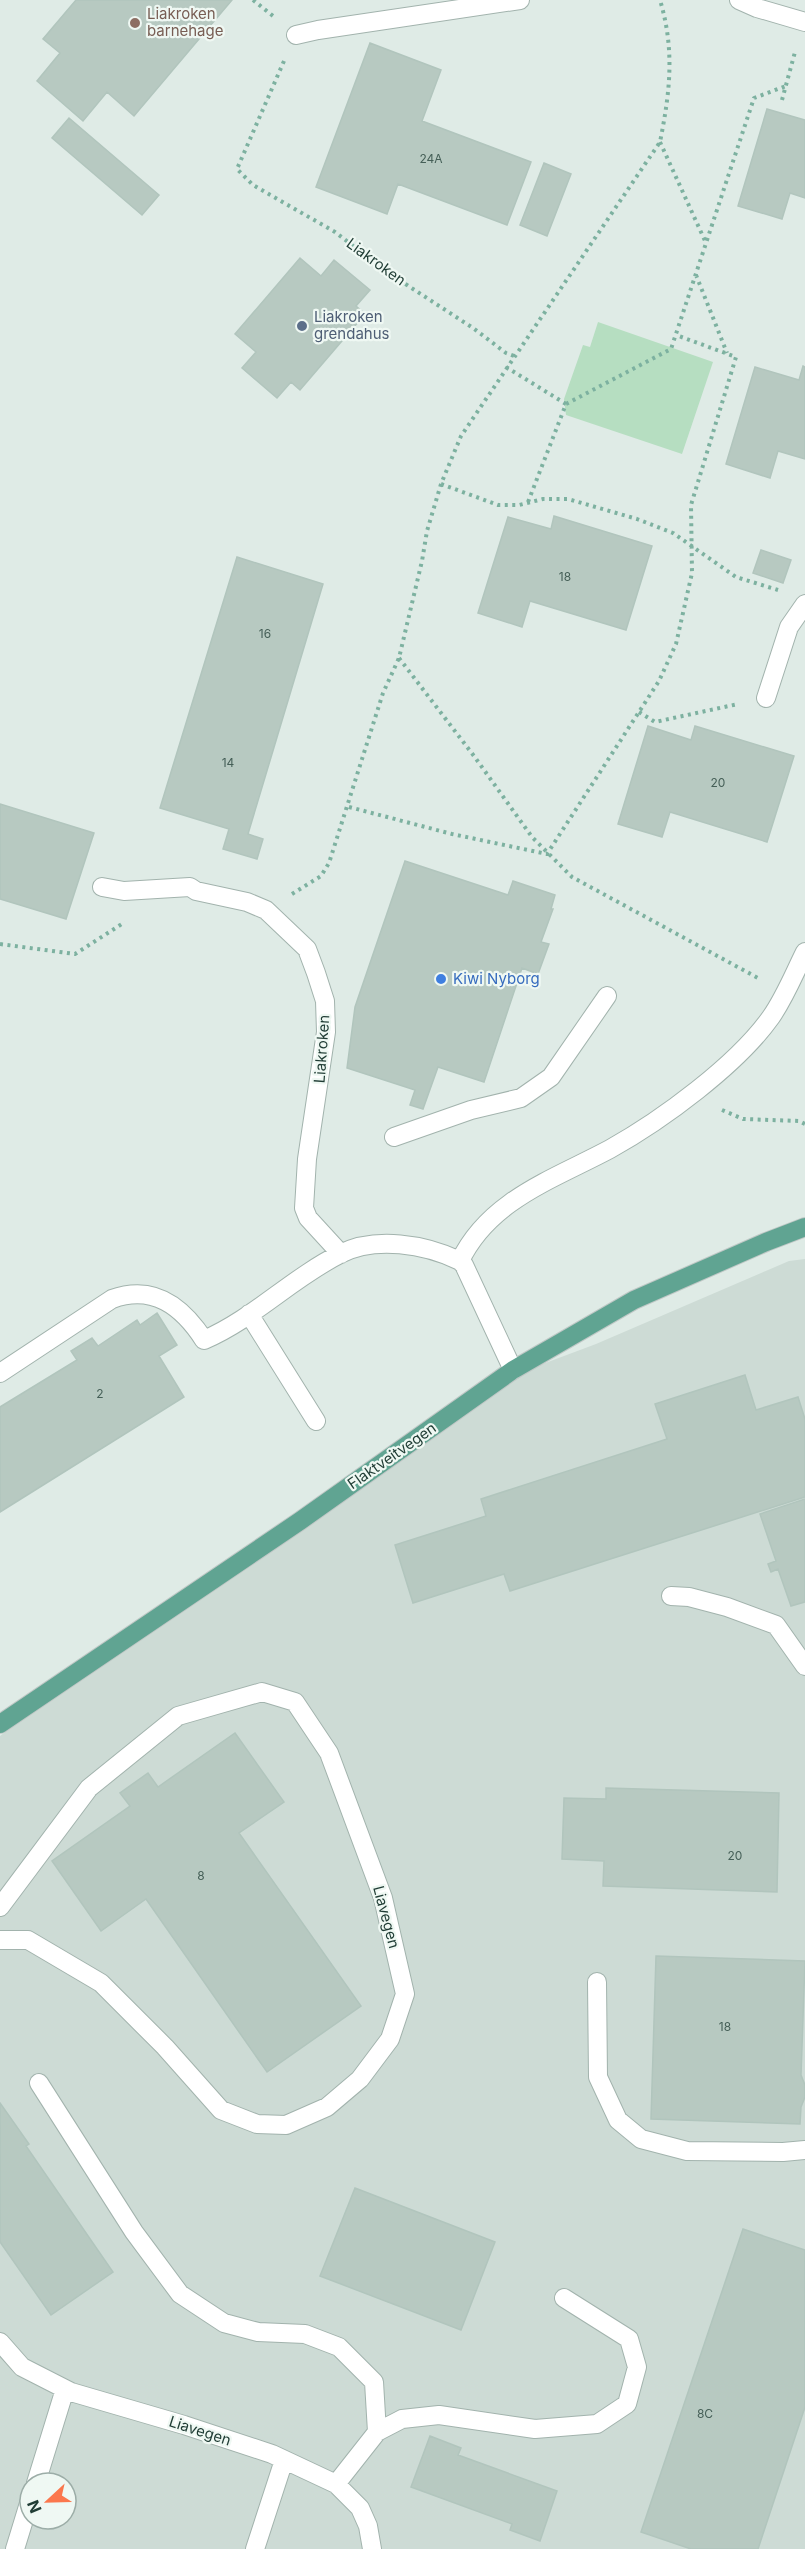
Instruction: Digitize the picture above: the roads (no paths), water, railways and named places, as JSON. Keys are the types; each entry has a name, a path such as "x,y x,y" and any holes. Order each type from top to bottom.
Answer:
{"main road":[{"name":"Flaktveitvegen","path":"0,1724 300,1521 513,1370 634,1300 805,1227"}],"lane":[{"path":"296,35 520,0"},
{"path":"739,0 804,22"},
{"path":"766,698 789,627 805,604"},
{"name":"Liakroken","path":"102,887 124,891 190,887 196,891 247,902 267,910 307,949 325,1001 326,1032 307,1159 304,1208 308,1218 341,1254"},
{"path":"460,1261 468,1243 489,1218 532,1190 610,1148 692,1094 743,1050 771,1017 805,952"},
{"path":"394,1137 471,1110 521,1098 551,1077 607,996"},
{"path":"0,1372 112,1299 129,1293 141,1293 176,1307 187,1317 204,1340 249,1314 341,1254 360,1248 409,1245 445,1254 464,1265 513,1370"},
{"path":"249,1314 316,1421"},
{"path":"671,1596 689,1597 717,1604 776,1625 805,1666"},
{"name":"Liavegen","path":"0,1907 89,1788 178,1716 262,1692 295,1702 329,1753 383,1898 405,1994 390,2039 360,2079 327,2108 286,2125 257,2124 221,2110 165,2047 101,1983 28,1940 0,1940"},
{"path":"597,1982 598,2078 618,2120 641,2139 687,2151 783,2152 805,2150"},
{"path":"39,2083 134,2232 180,2294 224,2323 258,2332 305,2334 339,2348 374,2382 376,2432"},
{"path":"336,2484 376,2432 402,2419 439,2415 535,2429 597,2424 627,2404 637,2367 629,2339 564,2298"},
{"name":"Liavegen","path":"0,2342 22,2367 65,2389 184,2425 284,2460 336,2484 360,2508 368,2526 372,2549"},
{"path":"40,2471 65,2389"},
{"path":"255,2549 284,2460"},
{"path":"15,2549 21,2531"}],"place":[{"name":"Liakroken barnehage","path":"135,23"},
{"name":"Liakroken grendahus","path":"302,326"},
{"name":"Kiwi Nyborg","path":"441,979"}]}
